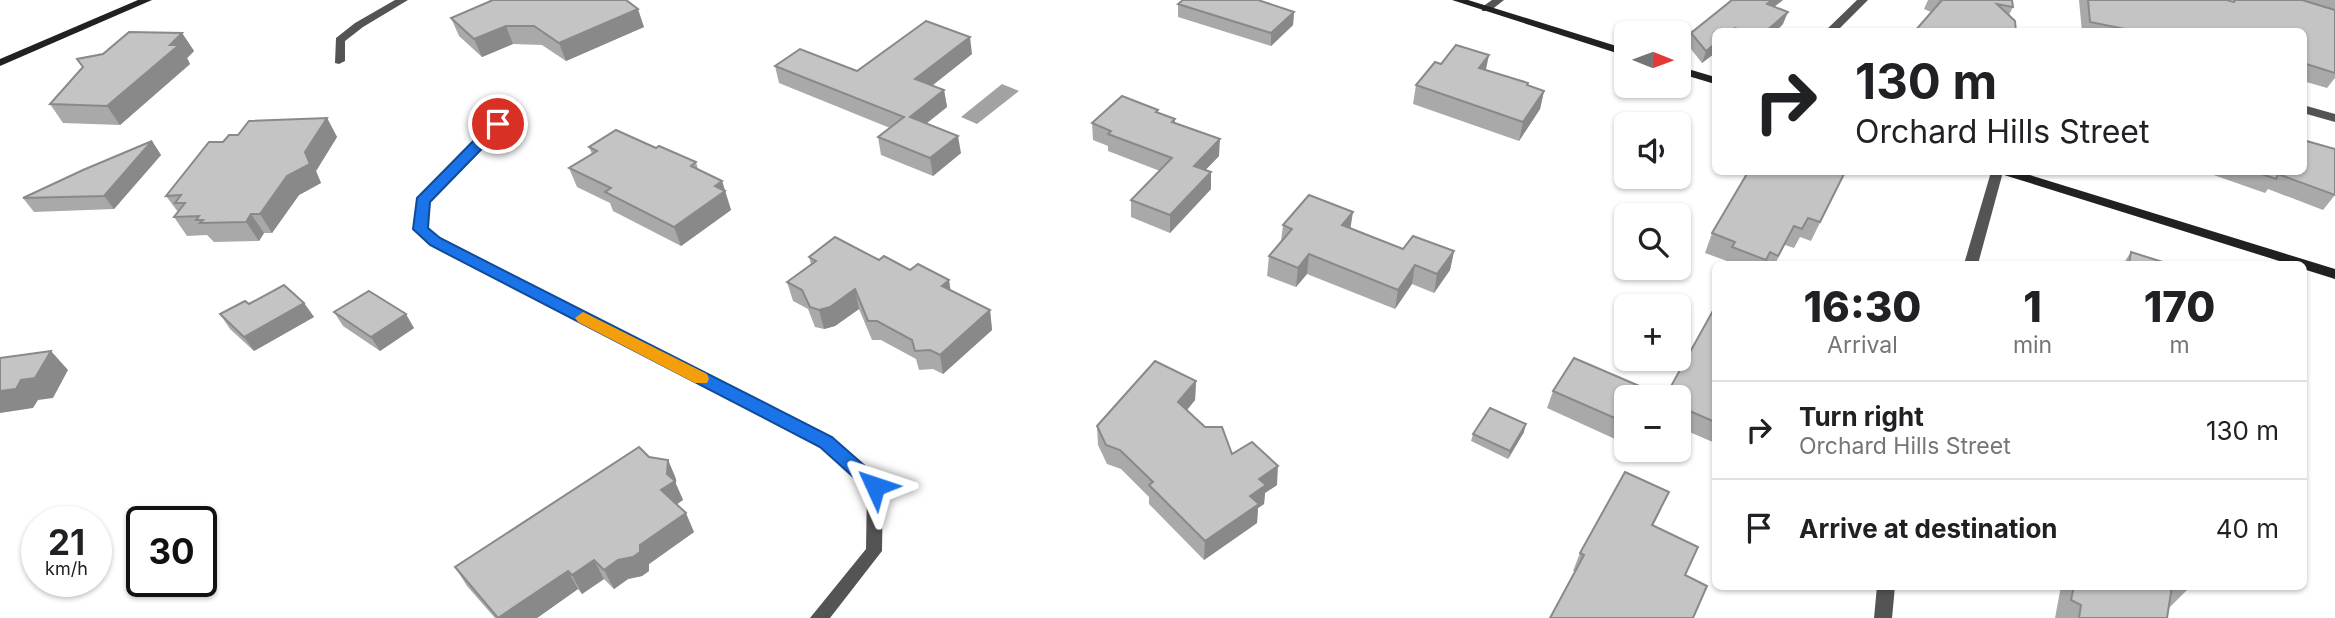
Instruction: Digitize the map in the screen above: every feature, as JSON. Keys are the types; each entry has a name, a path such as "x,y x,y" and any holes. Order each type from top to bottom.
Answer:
{"street":[{"path":"0,63 147,0"},
{"path":"339,61 340,40 359,25 403,0"},
{"path":"1457,0 1614,48"},
{"path":"1486,9 1499,0"},
{"path":"1833,28 1863,0"},
{"path":"1691,73 1712,80"},
{"path":"2307,110 2335,118"},
{"path":"498,124 422,201 421,229 435,241 826,442 875,486 874,551 819,618"},
{"path":"1972,261 1996,175"},
{"path":"2018,175 2293,261"},
{"path":"2307,265 2335,274"},
{"path":"1883,618 1886,590"}],"shaded area":[{"path":"1002,84 1019,91 977,124 961,117"}],"building":[{"path":"493,0 626,0 638,9 559,43 534,26 506,26 474,39 451,18"},
{"path":"1183,0 1258,0 1294,12 1271,33 1178,4"},
{"path":"1732,0 1772,0 1767,4 1788,12 1770,28 1712,28 1712,46 1706,51 1691,33"},
{"path":"1942,0 2012,0 2013,7 1997,4 2015,21 2016,28 1918,28"},
{"path":"2088,0 2302,0 2335,10 2335,73 2307,64 2307,28 2120,28 2090,22"},
{"path":"926,21 970,37 915,79 944,90 910,117 958,136 930,158 878,137 904,117 775,66 800,49 857,71"},
{"path":"129,32 182,33 170,45 179,45 107,106 50,104 83,67 77,59 103,54"},
{"path":"1456,45 1489,55 1479,68 1528,83 1527,85 1544,91 1523,122 1416,85 1435,62 1441,64"},
{"path":"1122,96 1175,119 1172,122 1220,139 1194,166 1211,172 1170,215 1131,200 1172,158 1108,134 1111,131 1092,123"},
{"path":"327,118 305,152 310,164 287,176 260,214 251,214 246,222 200,223 203,220 196,220 199,216 174,217 185,203 175,203 181,195 166,196 209,142 223,142 229,135 238,135 249,121"},
{"path":"616,130 696,162 691,166 722,181 715,186 725,191 674,227 605,192 611,188 569,168 597,151 589,147"},
{"path":"152,141 104,196 23,198 83,170"},
{"path":"2307,141 2335,149 2335,195 2281,175 2307,175"},
{"path":"1746,175 1844,175 1820,222 1808,218 1802,229 1794,226 1778,256 1770,252 1766,260 1732,247 1735,242 1712,233"},
{"path":"1309,195 1353,212 1342,225 1403,249 1413,236 1454,251 1437,274 1415,265 1398,290 1309,254 1298,268 1269,256 1292,229 1283,225"},
{"path":"835,237 879,260 884,256 910,270 918,264 949,280 942,286 990,310 940,355 930,350 915,351 912,340 877,321 868,321 855,289 830,307 819,310 810,307 802,290 787,282 816,261 809,257"},
{"path":"2131,252 2160,261 2130,261"},
{"path":"284,285 304,303 244,337 220,314 245,301 249,304"},
{"path":"369,291 406,314 371,337 334,312"},
{"path":"1712,312 1712,421 1691,412 1691,385 1672,385 1679,371 1691,371 1691,350"},
{"path":"51,351 35,378 21,380 16,389 0,391 0,358"},
{"path":"1574,358 1637,385 1614,385 1614,418 1553,391"},
{"path":"1155,361 1196,381 1178,402 1205,427 1222,427 1232,454 1252,442 1278,466 1259,479 1266,485 1250,496 1259,504 1205,541 1149,485 1153,482 1120,450 1106,445 1097,426"},
{"path":"1490,408 1526,424 1510,451 1473,434"},
{"path":"639,447 649,457 668,460 667,474 675,481 661,490 686,513 640,545 640,552 633,557 618,560 604,570 594,560 572,575 568,571 498,618 455,567"},
{"path":"1625,472 1669,492 1652,525 1698,547 1685,575 1707,586 1693,618 1550,618 1584,555 1580,553"},
{"path":"2073,590 2171,590 2167,618 2079,618 2081,605 2071,600"}],"slow traffic":[{"path":"583,318 701,379"}],"route":[{"path":"498,124 422,201 421,229 435,241 826,442 875,486"}]}
